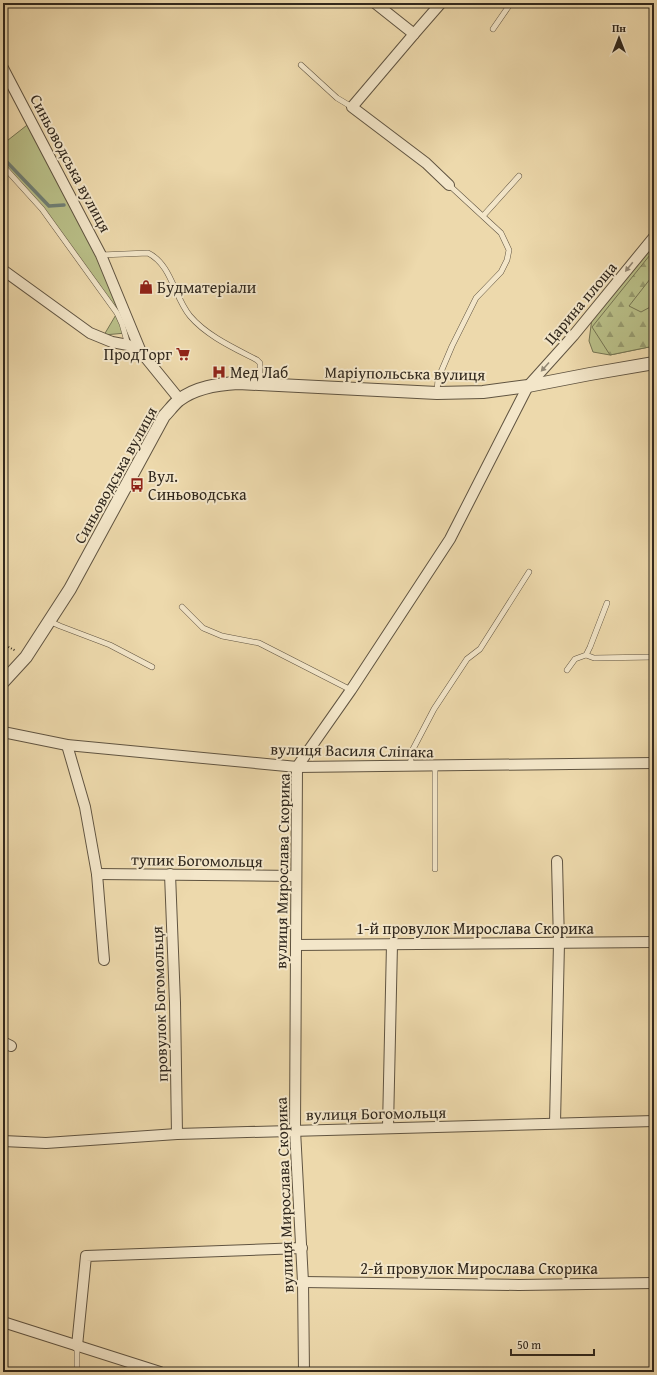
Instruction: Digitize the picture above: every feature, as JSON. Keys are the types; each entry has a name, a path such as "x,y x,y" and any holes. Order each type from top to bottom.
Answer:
{"street":[{"path":"375,3 414,34"},
{"path":"441,3 352,107 426,163 449,185"},
{"name":"Синьоводська вулиця","path":"3,68 101,256 141,352 180,400 164,416 70,589 26,657 3,682"},
{"name":"Царина площа","path":"528,386 573,336 654,237"},
{"path":"3,270 90,333 141,352"},
{"name":"Маріупольська вулиця","path":"180,400 202,388 219,384 238,383 437,393 483,392 528,386 654,363"},
{"name":"вулиця Мирослава Скорика","path":"304,1372 302,1248 295,1130 297,767 351,690 450,538 528,386"},
{"name":"вулиця Василя Сліпака","path":"3,732 67,744 297,767 410,767 654,762"},
{"path":"67,744 85,806 97,874 104,960"},
{"path":"555,1123 559,943 557,861"},
{"name":"тупик Богомольця","path":"97,874 296,876"},
{"name":"провулок Богомольця","path":"170,874 175,1003 177,1134"},
{"name":"1-й провулок Мирослава Скорика","path":"296,945 654,942"},
{"path":"388,1127 392,944"},
{"name":"вулиця Богомольця","path":"3,1141 46,1143 177,1134 388,1127 654,1121"},
{"path":"77,1346 86,1256 302,1248"},
{"name":"2-й провулок Мирослава Скорика","path":"303,1282 519,1285 654,1283"},
{"path":"3,1322 160,1372"}],"lane":[{"path":"493,29 511,3"},
{"path":"301,65 337,98 352,107"},
{"path":"3,166 42,209 117,313 122,324 128,346"},
{"path":"483,216 519,176"},
{"path":"437,393 438,379 452,346 476,298 501,272 507,260 509,250 501,233 449,185"},
{"path":"101,256 148,253 155,256 163,264 189,315 199,325 228,345 260,363 260,383"},
{"path":"410,767 412,751 434,709 467,659 480,649 529,572"},
{"path":"586,655 607,603"},
{"path":"182,607 203,628 222,636 260,643 351,690"},
{"path":"49,621 110,645 152,667"},
{"path":"567,670 575,659 586,655 594,658 654,657"},
{"path":"435,766 435,869"},
{"path":"77,1346 77,1372"}],"path":[{"path":"3,644 26,657"}],"green space":[{"path":"31,122 101,255 128,324 126,333 104,335 117,313 42,209 3,166 3,144"},
{"path":"654,243 654,346 610,355 593,352 589,341 592,318"},
{"path":"654,250 654,274 629,306 641,312 654,305 654,346 610,355 592,327"}],"waterway":[{"path":"3,158 49,206 64,205"}],"place":[{"name":"Будматеріали","path":"146,287"},
{"name":"ПродТорг","path":"183,354"},
{"name":"Мед Лаб","path":"219,372"},
{"name":"Вул. Синьоводська","path":"137,485"}]}
